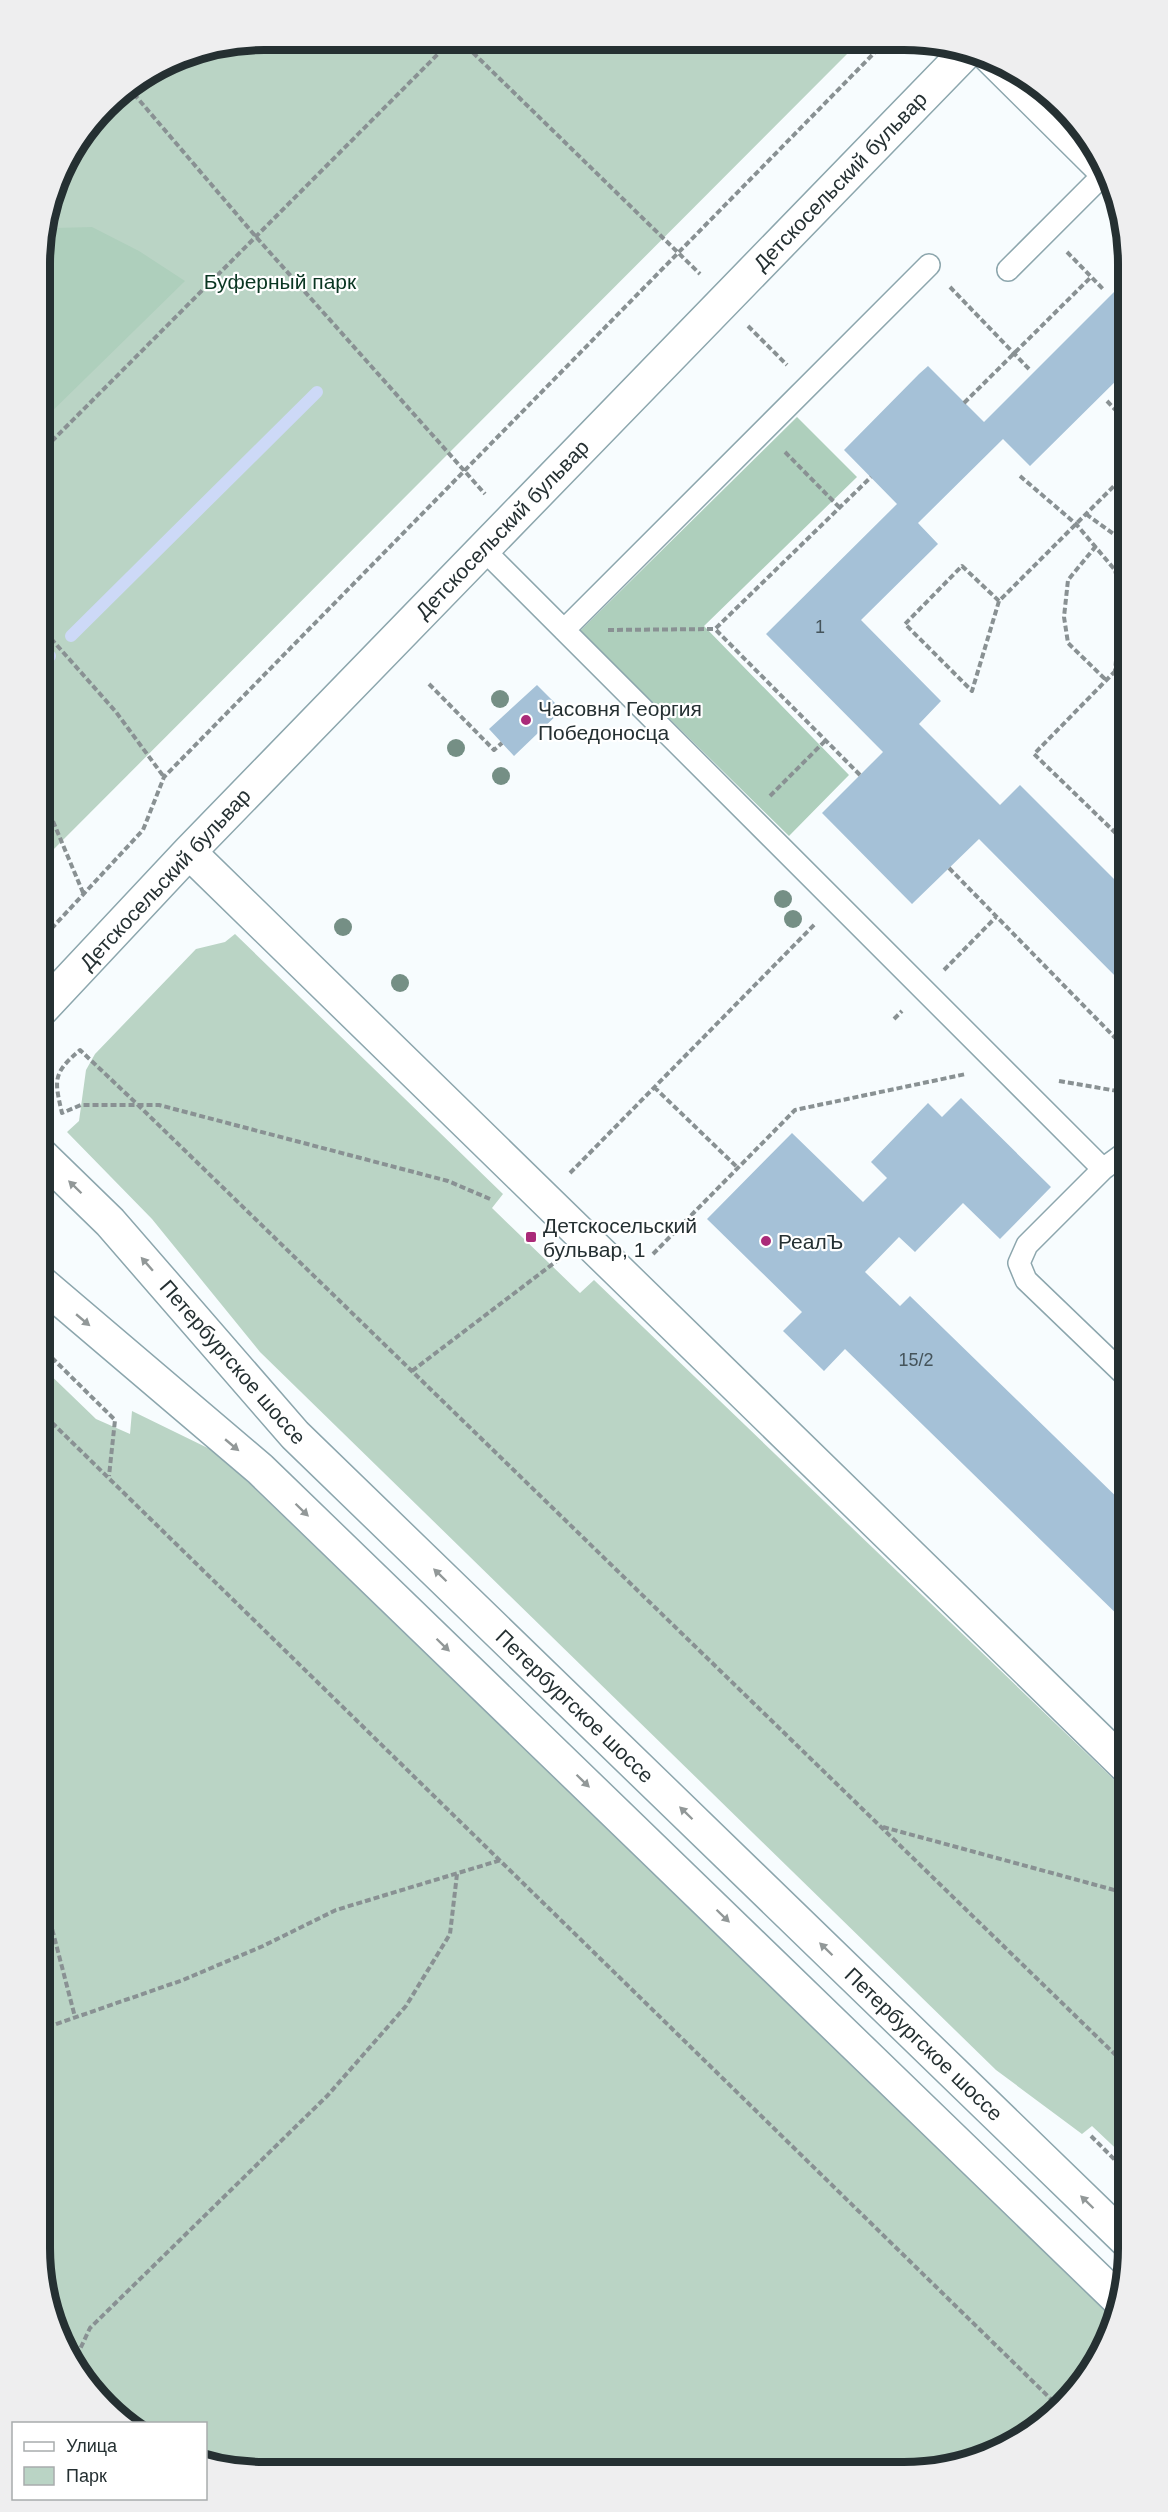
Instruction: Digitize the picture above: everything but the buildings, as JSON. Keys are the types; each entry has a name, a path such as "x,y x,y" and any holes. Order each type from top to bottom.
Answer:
{"main road":[{"name":"Детскосельский бульвар","path":"50,1000 189,852 961,57"},
{"path":"189,852 1118,1758"},
{"name":"Петербургское шоссе","path":"50,1164 110,1222 295,1435 1118,2232"},
{"path":"50,1290 260,1469 1113,2294"}],"lane":[{"path":"996,71 1094,164"},
{"path":"1008,270 1100,178"},
{"path":"564,630 929,266"},
{"path":"483,549 1103,1168"},
{"path":"1118,1158 1103,1168 1027,1245 1019,1263 1026,1280 1118,1368"}],"path":[{"path":"50,443 442,50"},
{"path":"470,50 681,252"},
{"path":"50,931 143,830 164,777 877,50"},
{"path":"134,94 257,238 463,471 511,521"},
{"path":"1047,232 1104,290"},
{"path":"929,266 1029,369"},
{"path":"964,403 1091,277"},
{"path":"1107,401 1118,412"},
{"path":"764,430 840,508"},
{"path":"1020,476 1076,524 1115,570 1118,582"},
{"path":"564,630 715,629 871,477"},
{"path":"999,601 962,566 905,624 972,691 999,601 1118,482"},
{"path":"1086,514 1118,537"},
{"path":"1096,546 1068,580 1064,617 1068,644 1106,680"},
{"path":"715,629 860,775"},
{"path":"50,637 116,712 164,777"},
{"path":"1115,671 1118,640"},
{"path":"1118,668 1034,754 1118,835"},
{"path":"429,684 494,750 502,743"},
{"path":"750,816 826,740"},
{"path":"50,812 84,895"},
{"path":"949,868 1118,1041"},
{"path":"569,1174 837,902"},
{"path":"500,1203 448,1181 159,1105 137,1104 81,1105 62,1113 56,1088 61,1066 80,1050 137,1104 883,1827 1118,2057"},
{"path":"1006,1071 1118,1091"},
{"path":"652,1255 795,1110 967,1074"},
{"path":"654,1087 738,1168"},
{"path":"412,1371 561,1258"},
{"path":"50,1356 115,1420 108,1476"},
{"path":"50,1421 1054,2402"},
{"path":"883,1827 1118,1891"},
{"path":"50,2026 183,1980 263,1946 336,1910 501,1860"},
{"path":"77,2355 90,2328 328,2095 406,2006 450,1934 457,1874"},
{"path":"50,1921 75,2017"},
{"path":"1091,2136 1118,2164"}],"green space":[{"name":"Буферный парк","path":"851,50 50,853 51,235 61,195 78,156 112,112 156,78 195,61 235,51"},
{"path":"55,219 55,228 92,227 139,251 185,281 50,413 50,249"},
{"path":"797,417 857,477 704,626 849,775 789,836 580,631"},
{"path":"235,934 503,1194 492,1208 580,1293 594,1280 1118,1783 1118,2151 1092,2126 1082,2134 996,2070 260,1352 152,1219 67,1132 79,1121 86,1070 95,1054 196,949 225,942"},
{"path":"50,1375 96,1419 130,1434 132,1411 218,1453 1108,2313 1090,2356 1065,2390 1046,2409 1012,2434 987,2446 960,2455 919,2462 249,2462 207,2455 207,2422 139,2422 103,2390 78,2356 66,2331 57,2304 50,2263"}],"waterway":[{"path":"71,636 317,392"}],"place":[{"name":"Часовня Георгия Победоносца","path":"526,720"},
{"name":"Детскосельский бульвар, 1","path":"531,1237"},
{"name":"РеалЪ","path":"766,1241"}]}
